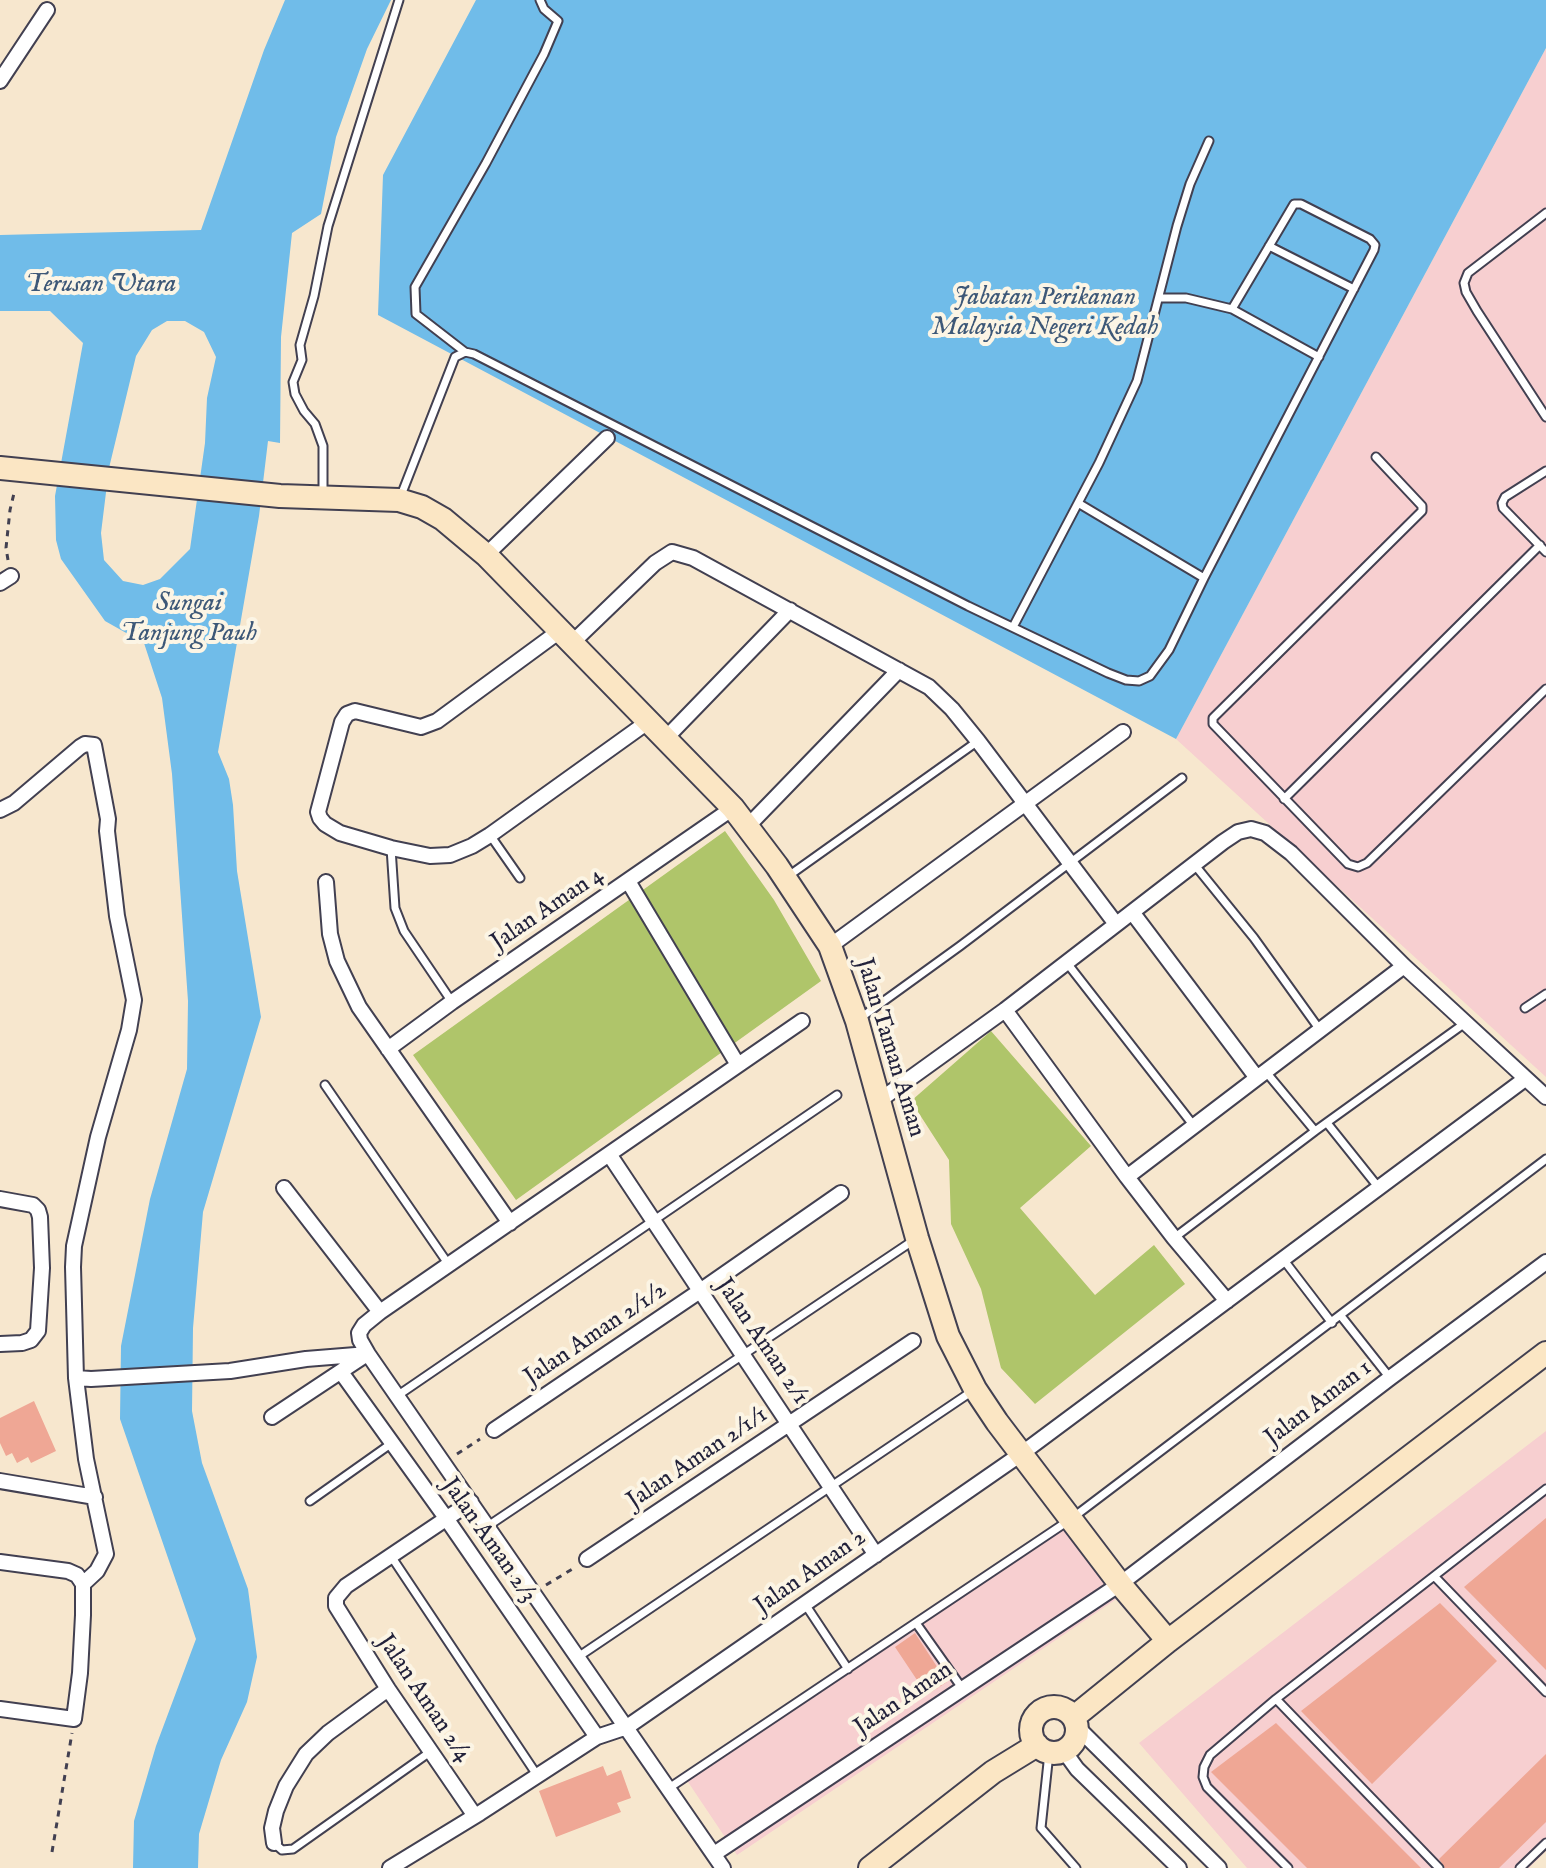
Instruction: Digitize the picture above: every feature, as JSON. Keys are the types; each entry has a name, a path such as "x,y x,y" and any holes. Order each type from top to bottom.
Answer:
{"street":[{"path":"0,81 47,10"},
{"path":"486,555 607,438"},
{"name":"Jalan Taman Aman","path":"20,470 280,496 399,500 422,507 443,519 486,555 567,636 733,808 830,946 857,1021 917,1238 948,1336 975,1389 1021,1454 1120,1584 1168,1641"},
{"path":"649,721 490,835 450,855 430,856 340,833 325,824 318,812 342,722 347,714 355,711 421,727 437,721 567,636 672,552 693,558 929,687 978,741 1116,924"},
{"path":"666,738 790,610"},
{"path":"748,826 899,670"},
{"path":"830,946 1123,732"},
{"path":"0,810 14,803 80,747 94,745 108,819 117,916 134,1000 133,1017 98,1137 74,1246 73,1267 84,1378 79,1410 106,1554 97,1571 83,1584"},
{"name":"Jalan Aman 4","path":"388,1049 733,808"},
{"path":"880,1100 1005,1010 1194,864 1238,832 1251,829 1265,833 1291,853 1404,966 1546,1097"},
{"path":"628,881 738,1065"},
{"path":"326,882 330,934 337,961 359,1007 510,1223"},
{"path":"1132,912 1261,1075"},
{"path":"1127,1177 1404,966"},
{"path":"1005,1010 1127,1177 1227,1301"},
{"path":"723,1868 368,1354 359,1333 380,1312 802,1021"},
{"name":"Jalan Aman 2","path":"390,1868 597,1737 627,1727 876,1555 1021,1454 1525,1079"},
{"name":"Jalan Aman 2/1","path":"609,1154 876,1555"},
{"path":"284,1188 380,1312"},
{"name":"Jalan Aman 2/1/2","path":"494,1430 841,1193"},
{"path":"0,1199 33,1205 38,1210 42,1268 38,1331 31,1340 0,1344"},
{"name":"Jalan Aman 1","path":"1120,1584 1546,1262"},
{"name":"Jalan Aman 2/1/1","path":"587,1559 913,1341"},
{"path":"870,1868 993,1772 1074,1742 1076,1722 1168,1641 1546,1353"},
{"path":"84,1378 230,1371 306,1359 368,1354"},
{"path":"272,1417 368,1354"},
{"name":"Jalan Aman 2/3","path":"341,1372 597,1737"},
{"path":"0,1481 95,1497"},
{"path":"391,1556 471,1502"},
{"name":"Jalan Aman 2/4","path":"391,1556 346,1586 336,1598 336,1606 388,1689 475,1816"},
{"path":"0,1562 68,1571 77,1575 83,1584 80,1673 74,1719 0,1709"},
{"name":"Jalan Aman","path":"714,1854 1120,1584"},
{"path":"274,1843 272,1828 276,1811 286,1786 306,1754 328,1733 388,1689"},
{"path":"1179,1868 1077,1769 1050,1750 1031,1731 1040,1712 1054,1707 1069,1711 1076,1722 1219,1868"}],"lane":[{"path":"322,496 323,446 315,424 295,394 293,382 302,360 300,345 314,296 328,226 399,0"},
{"path":"540,0 544,9 558,21 544,54 486,163 415,287 416,314 465,352 811,527 1126,680 1139,681 1150,676 1169,650 1375,245 1357,232 1301,204 1294,204 1232,309"},
{"path":"1013,627 1099,463 1137,381 1177,226 1190,184 1209,141"},
{"path":"1546,213 1468,273 1464,283 1477,311 1546,417"},
{"path":"1269,246 1354,289"},
{"path":"1159,298 1186,298 1232,309 1319,357"},
{"path":"399,500 455,357 465,352"},
{"path":"1376,457 1422,506 1422,511 1213,718 1213,724 1348,864 1358,867 1367,863 1546,689"},
{"path":"1284,799 1543,548 1503,508 1502,503 1505,497 1546,471"},
{"path":"1078,503 1204,578"},
{"path":"785,879 978,741"},
{"path":"857,1021 1182,778"},
{"path":"490,835 520,878"},
{"path":"391,848 395,908 404,931 452,1002"},
{"path":"1194,864 1254,938 1320,1030"},
{"path":"1067,962 1194,1126"},
{"path":"1525,1008 1546,994"},
{"path":"1174,1238 1465,1023"},
{"path":"1261,1075 1315,1131"},
{"path":"325,1085 449,1265"},
{"path":"397,1396 837,1095"},
{"path":"1327,1123 1379,1188"},
{"path":"669,1788 1071,1519 1546,1159"},
{"path":"488,1526 917,1238"},
{"path":"1283,1259 1332,1323"},
{"path":"1341,1316 1390,1378"},
{"path":"578,1657 975,1389"},
{"path":"310,1501 392,1443"},
{"path":"1288,1868 1207,1787 1203,1777 1210,1755 1276,1699 1546,1489"},
{"path":"391,1556 537,1775"},
{"path":"1435,1577 1546,1692"},
{"path":"804,1604 848,1669"},
{"path":"916,1623 962,1688"},
{"path":"1276,1699 1439,1868"},
{"path":"1050,1750 1041,1828 1076,1868"},
{"path":"274,1843 282,1850 293,1849 432,1751"},
{"path":"1520,1868 1546,1843"}],"path":[{"path":"6,580 10,510 20,470"},
{"path":"444,1463 494,1430"},
{"path":"534,1593 587,1559"},
{"path":"52,1852 74,1719"}],"shaded area":[{"path":"1546,48 1546,1077 1176,739"},
{"path":"1546,1431 1546,1851 1529,1868 1247,1868 1139,1743"},
{"path":"1071,1521 1121,1596 737,1855 686,1779"}],"green space":[{"path":"725,831 774,900 821,981 516,1200 413,1055"},
{"path":"991,1031 1091,1146 1020,1208 1095,1295 1154,1245 1185,1284 1035,1404 1001,1368 981,1289 951,1224 949,1160 911,1101"}],"water":[{"name":"Sungai Tanjung Pauh","path":"285,0 391,0 367,49 336,137 321,214 292,233 281,337 280,443 268,441 259,516 218,752 229,779 237,871 261,1017 203,1212 193,1328 192,1411 202,1463 248,1589 257,1657 247,1702 221,1760 199,1834 198,1868 133,1868 134,1821 156,1746 196,1639 120,1419 121,1346 150,1199 187,1069 188,1001 172,774 162,698 144,643 105,621 61,559 56,540 55,496 83,343 50,311 0,311 0,235 201,230 264,50","holes":["167,321 185,321 204,332 216,357 207,398 205,443 190,549 160,579 143,585 123,581 104,560 101,533 109,468 136,356 152,330"]},
{"name":"Jabatan Perikanan Malaysia Negeri Kedah","path":"476,0 1546,0 1546,48 1176,739 378,315 383,175"}],"building":[{"path":"34,1401 56,1451 31,1463 28,1457 17,1463 12,1453 6,1456 0,1443 0,1418"},
{"path":"1546,1518 1546,1670 1464,1587"},
{"path":"1440,1603 1497,1661 1372,1784 1301,1711"},
{"path":"915,1633 947,1682 927,1695 895,1647"},
{"path":"1276,1723 1421,1868 1307,1868 1211,1772"},
{"path":"1546,1754 1546,1822 1499,1868 1445,1868 1439,1859"},
{"path":"603,1766 607,1776 621,1770 631,1798 617,1803 621,1812 556,1837 539,1791"}],"water label":[{"name":"Terusan Utara","path":"101,286"}]}
